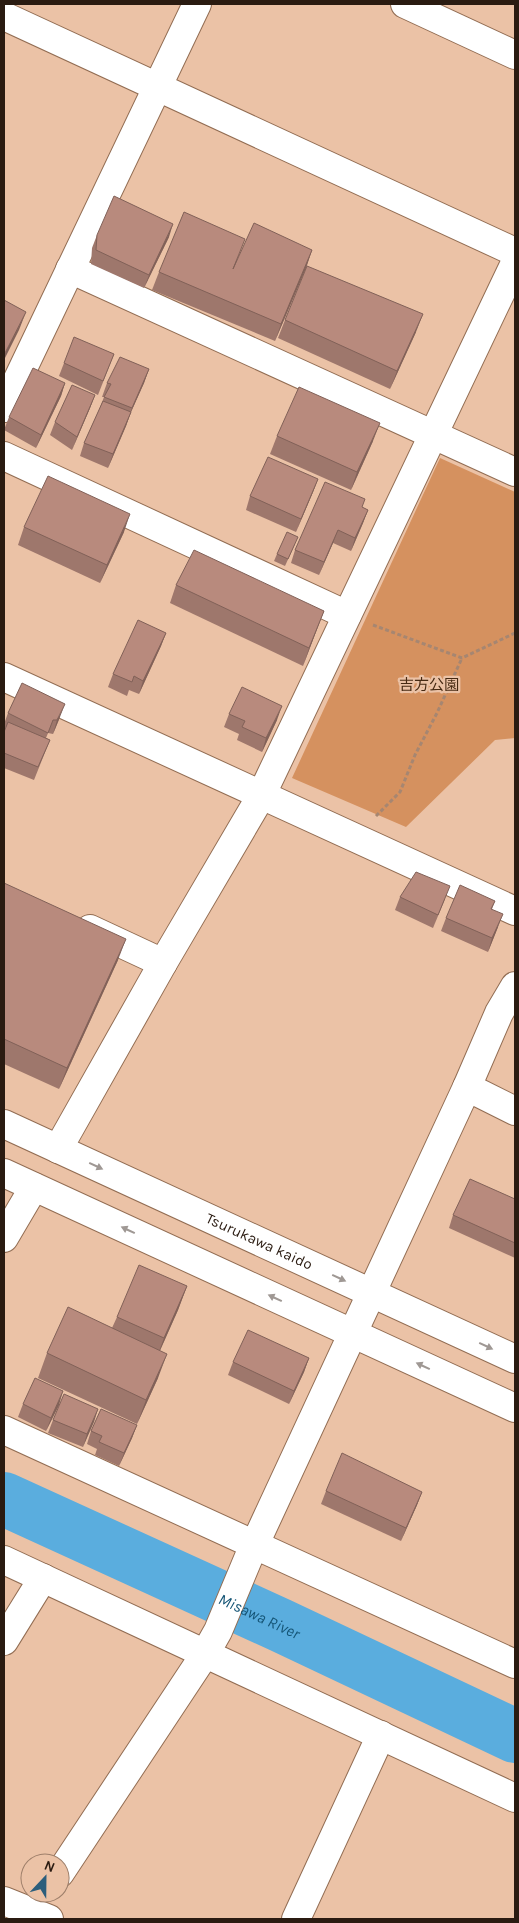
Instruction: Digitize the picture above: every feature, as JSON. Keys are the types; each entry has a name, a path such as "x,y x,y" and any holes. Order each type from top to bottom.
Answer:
{"street":[{"path":"4,408 197,4"},
{"path":"405,4 515,55"},
{"path":"4,16 515,252"},
{"path":"58,1149 163,963 261,796 515,263"},
{"path":"70,269 515,472"},
{"path":"4,456 347,615"},
{"path":"4,676 261,796 515,911"},
{"path":"64,917 163,963"},
{"path":"70,1858 205,1654 218,1630 252,1552 467,1087 499,1013 515,986"},
{"path":"467,1087 515,1111"},
{"name":"Tsurukawa kaido","path":"4,1124 515,1359"},
{"path":"4,1173 515,1408"},
{"path":"4,1238 34,1187"},
{"path":"4,1430 252,1552 515,1664"},
{"path":"4,1560 382,1734 515,1798"},
{"path":"4,1641 43,1578"},
{"path":"296,1919 382,1734"},
{"path":"4,1901 40,1911"}],"path":[{"path":"347,615 462,658"},
{"path":"354,837 400,792 415,755 438,713 462,658 515,633"}],"green space":[{"name":"吉方公園","path":"440,458 515,492 515,738 495,740 406,827 292,778"}],"building":[{"path":"114,196 173,224 149,275 96,250 97,235"},
{"path":"184,212 245,239 233,269 254,223 312,250 281,324 159,272"},
{"path":"307,266 423,314 397,371 285,320"},
{"path":"4,300 26,312 4,355"},
{"path":"74,337 114,354 103,381 64,363"},
{"path":"120,357 149,369 132,408 104,397 111,384 107,383"},
{"path":"33,368 65,383 41,435 9,417"},
{"path":"72,385 95,395 77,437 55,422"},
{"path":"299,387 380,423 357,472 277,436"},
{"path":"103,401 131,412 113,454 84,443"},
{"path":"268,457 318,479 301,519 250,496"},
{"path":"48,476 130,514 107,565 24,527"},
{"path":"325,482 365,499 362,507 368,510 355,538 338,530 324,562 295,550"},
{"path":"287,532 298,537 288,559 277,554"},
{"path":"194,550 324,611 309,648 176,585"},
{"path":"138,620 166,633 143,681 134,676 132,682 113,674"},
{"path":"22,683 65,704 57,720 53,720 48,733 8,713"},
{"path":"242,687 282,706 266,738 242,727 245,721 229,714"},
{"path":"8,722 50,740 38,767 4,753 4,732"},
{"path":"416,872 450,886 438,915 400,897"},
{"path":"4,883 126,939 67,1068 4,1039"},
{"path":"460,885 495,901 491,909 503,914 492,938 446,918"},
{"path":"470,1179 515,1199 515,1243 453,1215"},
{"path":"139,1265 187,1286 164,1338 117,1317"},
{"path":"68,1307 167,1354 146,1400 47,1353"},
{"path":"248,1330 309,1358 294,1391 233,1362"},
{"path":"35,1378 63,1391 51,1418 23,1404"},
{"path":"64,1394 98,1409 87,1434 53,1420"},
{"path":"101,1409 137,1425 124,1453 99,1442 102,1436 91,1431"},
{"path":"342,1453 422,1492 406,1528 326,1491"}],"waterway":[{"name":"Misawa River","path":"4,1499 280,1625 515,1736"}]}
